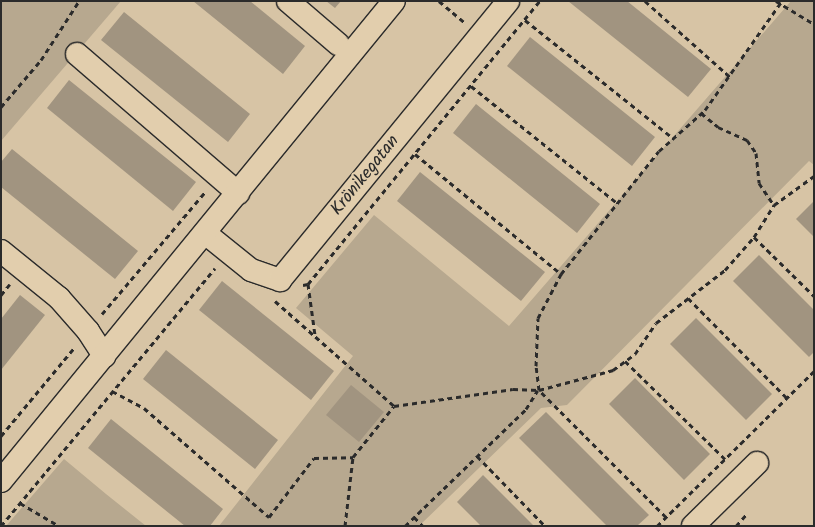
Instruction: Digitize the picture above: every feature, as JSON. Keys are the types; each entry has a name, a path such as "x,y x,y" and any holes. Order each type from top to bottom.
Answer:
{"street":[{"path":"288,1 338,44"},
{"path":"1,481 394,1"},
{"name":"Krönikegatan","path":"205,233 227,253 251,270 280,280 508,1"},
{"path":"77,54 238,193"},
{"path":"1,251 59,298 88,331 104,356"},
{"path":"693,526 757,462"}],"path":[{"path":"1,108 41,60 79,1"},
{"path":"645,1 730,77"},
{"path":"776,1 814,24"},
{"path":"666,517 539,390 536,366 538,318 562,274 617,203 673,138 701,113 730,77 782,3"},
{"path":"525,20 673,138"},
{"path":"470,86 617,203"},
{"path":"701,113 718,128 747,140 756,153 759,183 774,205"},
{"path":"415,154 562,274"},
{"path":"346,526 353,457 394,406 513,389 539,390 600,374 625,361 635,354 656,323 725,270 754,237 774,205 814,176"},
{"path":"754,237 814,296"},
{"path":"2,526 227,253"},
{"path":"308,284 315,336"},
{"path":"269,296 394,406"},
{"path":"688,298 787,398"},
{"path":"625,361 725,458"},
{"path":"657,526 814,371"},
{"path":"405,526 526,409 539,390"},
{"path":"112,391 144,408 269,517 314,458 353,457"},
{"path":"477,456 546,526"},
{"path":"20,503 59,526"},
{"path":"736,526 746,515"},
{"path":"414,517 423,526"}],"shaded area":[{"path":"1,1 121,1 1,141"},
{"path":"791,1 814,1 814,165 809,161 567,405 541,408 419,526 219,526 353,356 296,308 374,215 509,326"},
{"path":"64,459 106,494 146,526 6,526"}],"building":[{"path":"193,1 250,1 305,46 283,74"},
{"path":"326,1 341,1 335,8"},
{"path":"568,1 627,1 711,69 688,97"},
{"path":"124,12 250,114 228,142 101,40"},
{"path":"530,37 655,137 632,166 507,66"},
{"path":"69,80 196,182 173,211 47,108"},
{"path":"476,104 600,204 577,233 453,133"},
{"path":"12,149 138,251 115,279 1,187 1,162"},
{"path":"420,172 545,272 521,301 397,201"},
{"path":"814,201 814,237 796,219"},
{"path":"759,255 814,310 814,352 809,357 733,281"},
{"path":"222,281 334,371 311,400 199,310"},
{"path":"20,295 45,315 1,370 1,319"},
{"path":"696,318 772,394 746,420 670,344"},
{"path":"166,350 278,440 255,469 143,379"},
{"path":"635,378 710,454 684,480 609,404"},
{"path":"351,385 384,412 359,442 326,415"},
{"path":"546,412 649,515 637,526 607,526 519,438"},
{"path":"111,419 223,509 210,526 185,526 88,448"},
{"path":"483,475 534,526 481,526 457,502"}]}
